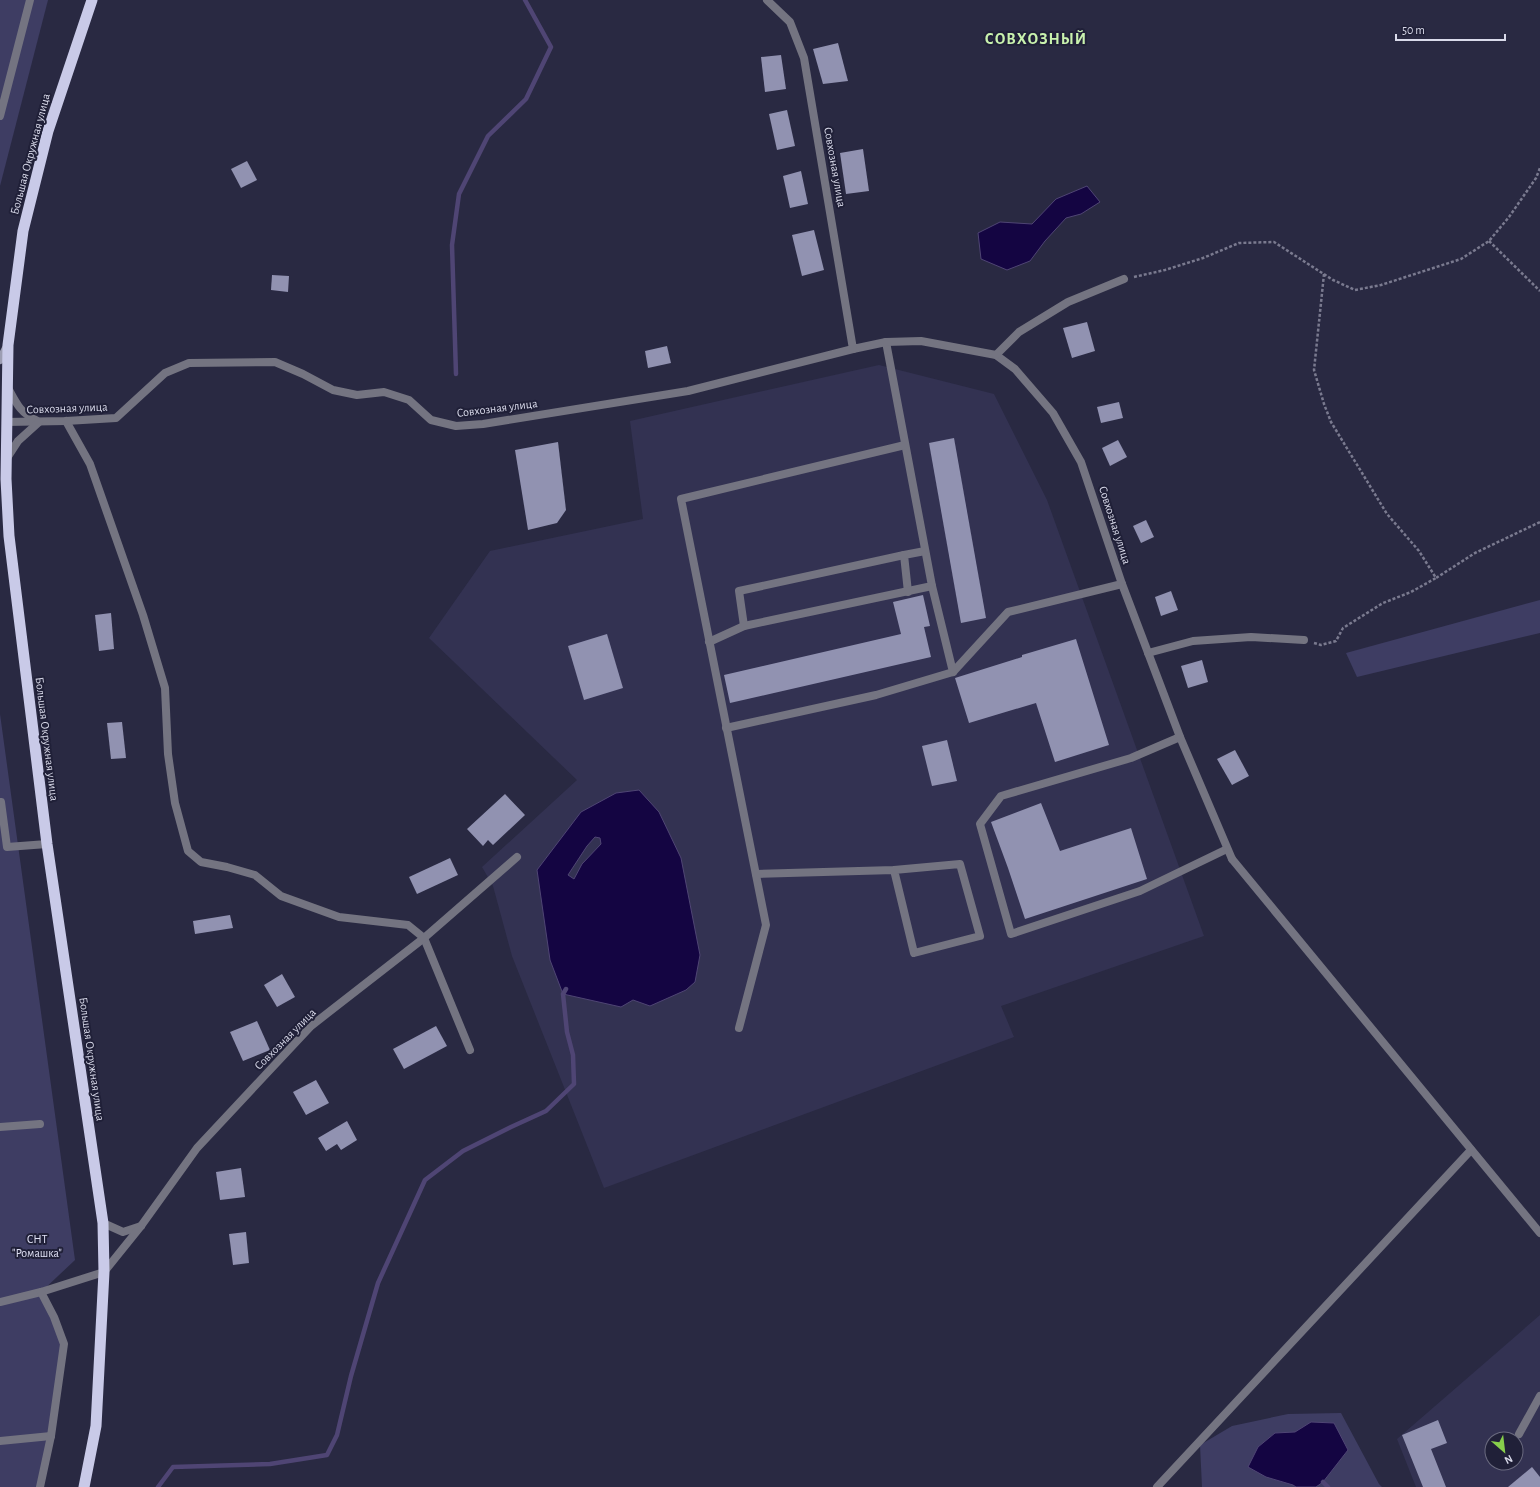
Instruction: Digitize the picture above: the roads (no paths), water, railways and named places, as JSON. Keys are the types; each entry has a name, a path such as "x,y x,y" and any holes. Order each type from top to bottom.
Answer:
{"highway":[{"name":"Большая Окружная улица","path":"84,1487 96,1426 104,1272 102,1222 47,844 9,536 6,479 3,464 3,422 7,385 8,345 23,231 48,131 92,0"}],"main road":[{"path":"0,360 8,345"}],"street":[{"path":"1,112 30,0"},
{"name":"Совхозная улица","path":"767,0 790,22 804,58 853,349"},
{"path":"996,355 1019,332 1068,302 1124,279"},
{"name":"Совхозная улица","path":"3,422 39,422 116,418 166,373 189,363 275,362 303,374 333,390 357,395 384,392 409,400 431,420 456,426 483,424 688,391 886,342 921,341 996,355 1016,369 1053,412 1081,462 1122,584 1148,653 1180,736 1232,859 1540,1233"},
{"path":"886,342 932,586 953,672"},
{"path":"3,464 18,441 39,422 26,415 18,406 7,385"},
{"path":"66,421 90,464 143,615 165,688 168,754 175,803 188,851 201,862 227,867 255,875 281,896 339,917 408,925 424,938 470,1050"},
{"path":"739,1028 766,925 681,499 905,445"},
{"path":"744,626 739,591 925,551"},
{"path":"904,555 908,592"},
{"path":"726,728 876,695 953,672 1008,612 1122,584"},
{"path":"709,642 744,626 932,586"},
{"path":"1148,653 1200,640 1251,636 1304,640"},
{"path":"1180,736 1131,758 1001,796 980,824 1010,934 1140,891 1227,849"},
{"path":"1,802 6,847 47,844"},
{"name":"Совхозная улица","path":"104,1272 141,1226 197,1148 311,1026 424,938 517,857"},
{"path":"756,874 894,870 960,864 980,936 914,954 894,870"},
{"path":"0,1127 40,1124"},
{"path":"1157,1487 1471,1150"},
{"path":"102,1222 123,1232 141,1226"},
{"path":"0,1302 41,1292 104,1272"},
{"path":"40,1487 51,1436 64,1344 54,1317 41,1292"},
{"path":"1521,1431 1540,1396"},
{"path":"0,1441 51,1436"}],"waterway":[{"path":"456,374 452,245 459,194 488,136 526,99 551,47 525,0"},
{"path":"158,1487 173,1467 270,1464 327,1455 337,1435 351,1376 378,1283 425,1180 463,1151 546,1111 574,1084 573,1055 567,1032 563,994 566,989"},
{"path":"1323,1482 1328,1487"}],"district":[{"name":"СОВХОЗНЫЙ","path":"1036,39"}],"park label":[{"name":"СНТ \"Ромашка\"","path":"37,1246"}]}
